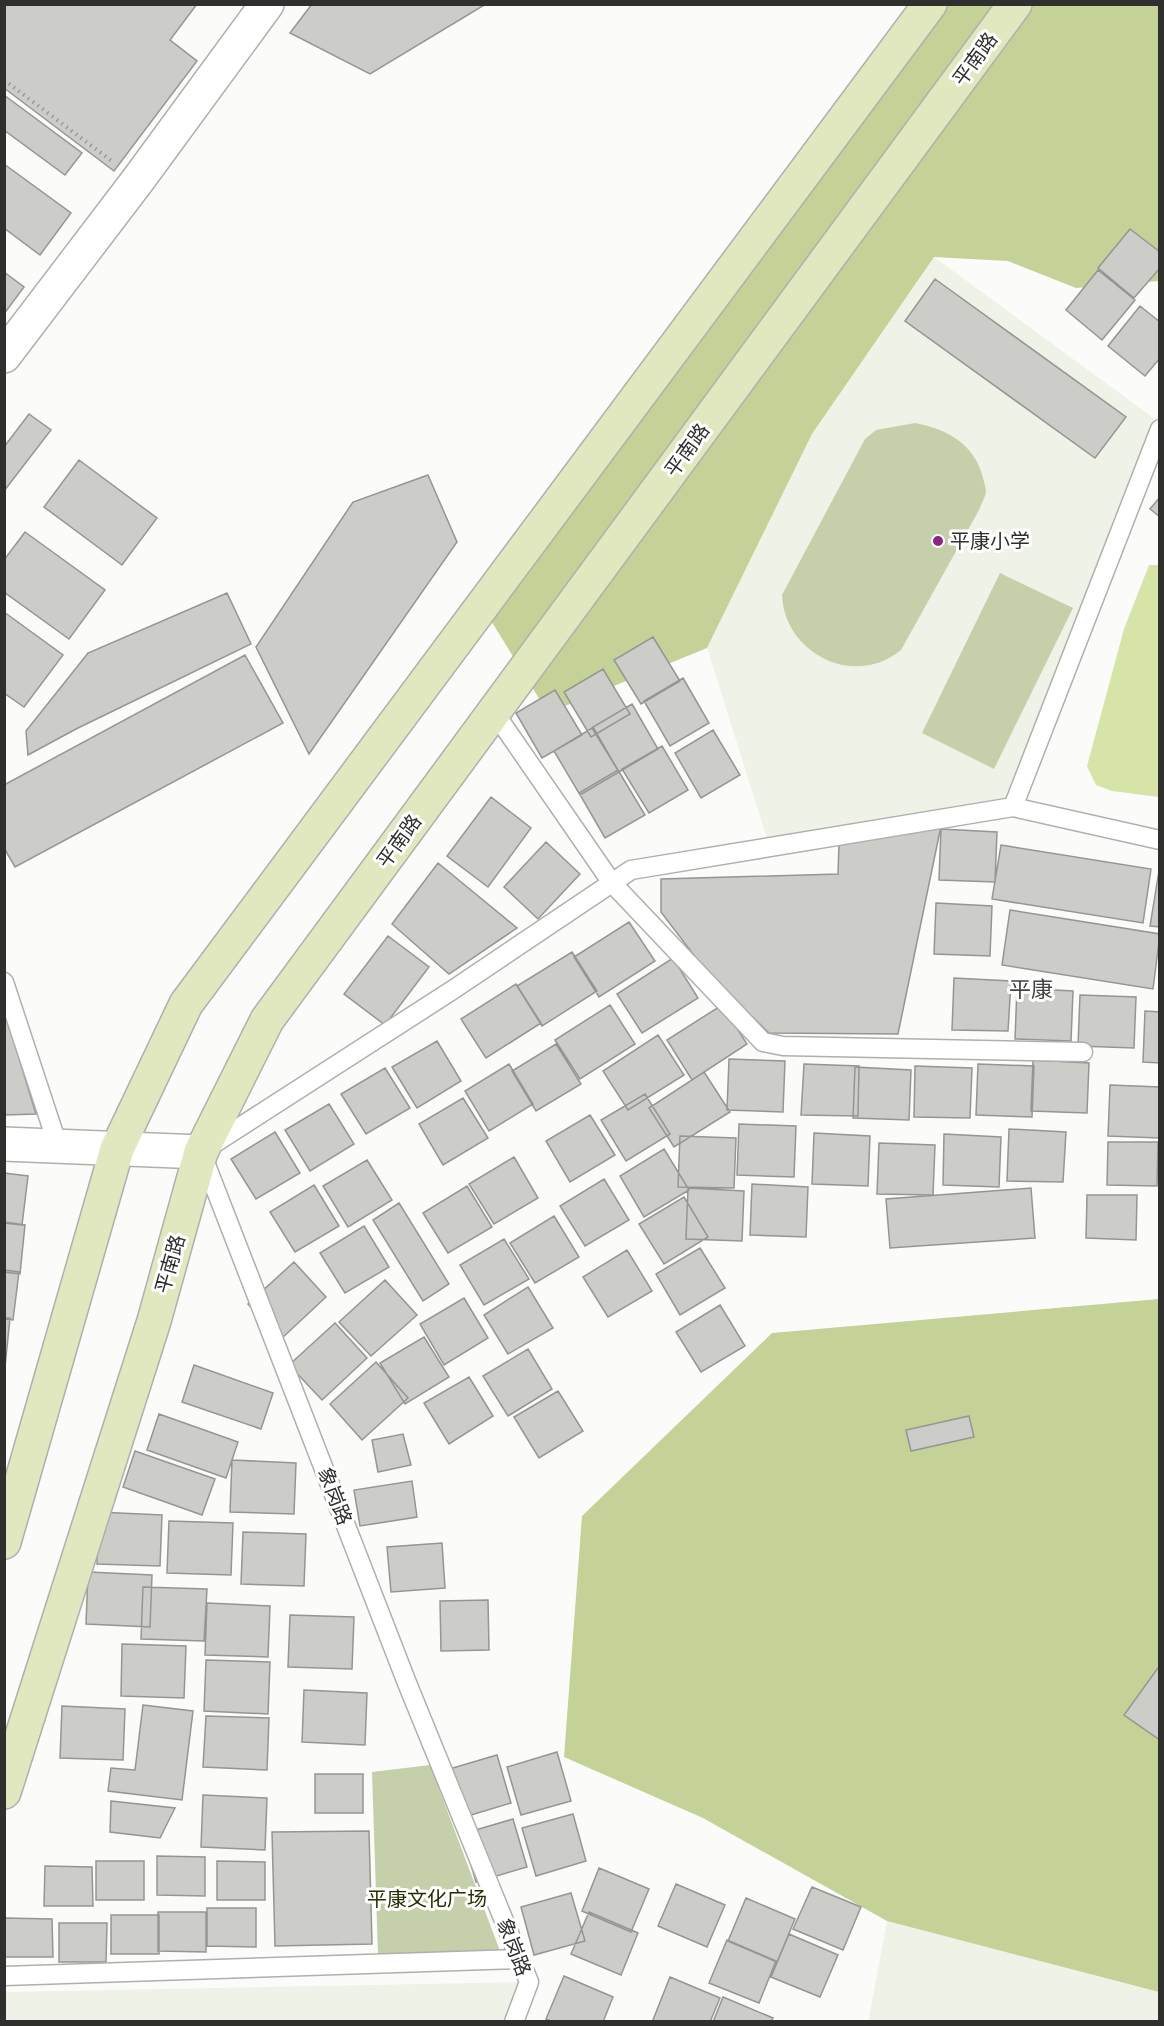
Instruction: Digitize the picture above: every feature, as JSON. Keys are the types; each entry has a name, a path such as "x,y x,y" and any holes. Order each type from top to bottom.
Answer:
{"main road":[{"path":"4,1542 117,1149 186,1004 930,4"},
{"name":"平南路","path":"4,1792 154,1321 201,1152 267,1020 1015,4"}],"street":[{"path":"4,356 138,180 267,4"},
{"path":"4,1144 201,1152"}],"lane":[{"path":"1013,807 1160,429"},
{"path":"494,712 612,883 763,1042 783,1046 1083,1052"},
{"path":"201,1152 452,991 631,870 1013,807 1160,840"},
{"path":"4,982 58,1146"},
{"name":"象岗路","path":"201,1152 407,1683 529,1982 514,2022"},
{"path":"4,1976 519,1959"}],"path":[{"path":"4,80 138,180"}],"shaded area":[{"path":"930,5 1159,5 1159,281 1076,288 1008,261 934,257 812,434 707,648 548,713 482,606"},
{"name":"平康小学","path":"934,257 1159,422 1013,807 770,848 707,648 812,434"},
{"path":"1149,565 1160,565 1159,797 1112,791 1096,785 1087,766 1124,629"},
{"path":"1159,1299 1159,1992 887,1921 703,1818 564,1757 582,1516 772,1333"},
{"path":"887,1921 1159,1992 1159,2021 868,2022"},
{"path":"529,1982 514,2022 5,2021 4,1992"}],"green space":[{"path":"915,423 938,429 966,447 979,466 986,489 985,496 901,650 882,661 863,666 843,665 825,659 808,648 795,634 786,616 782,595 865,439 876,430"},
{"path":"1000,573 1073,608 994,769 922,733"},
{"name":"平康文化广场","path":"430,1765 500,1951 378,1955 372,1772"}],"building":[{"path":"4,4 197,4 170,40 197,61 114,171 4,88"},
{"path":"312,4 486,4 370,74 290,33"},
{"path":"4,95 82,153 65,175 4,130"},
{"path":"4,164 71,213 40,255 4,228"},
{"path":"1130,229 1160,252 1160,268 1134,298 1098,268"},
{"path":"1098,270 1135,300 1102,340 1066,310"},
{"path":"4,272 24,287 4,314"},
{"path":"935,279 1126,417 1095,458 905,321"},
{"path":"1140,306 1160,322 1160,358 1145,376 1108,346"},
{"path":"29,414 51,430 4,491 4,447"},
{"path":"79,460 157,518 122,565 44,507"},
{"path":"428,475 457,542 309,754 256,647 353,502"},
{"path":"1160,497 1160,517 1150,509"},
{"path":"25,532 105,590 69,639 4,592 4,560"},
{"path":"227,593 251,644 76,729 28,755 26,731 88,653"},
{"path":"4,612 63,655 24,707 4,693"},
{"path":"653,637 680,681 641,704 614,660"},
{"path":"245,655 283,723 15,867 4,848 4,785"},
{"path":"603,669 630,714 591,737 564,692"},
{"path":"683,678 709,723 670,746 644,701"},
{"path":"555,690 582,735 542,758 516,713"},
{"path":"632,704 658,749 619,772 593,727"},
{"path":"592,728 619,772 580,795 554,751"},
{"path":"713,730 740,775 701,798 675,753"},
{"path":"662,746 688,790 649,813 622,769"},
{"path":"618,770 645,815 605,838 579,793"},
{"path":"491,797 531,828 488,887 447,856"},
{"path":"941,826 898,1034 769,1033 709,975 661,912 661,879 838,874 839,844"},
{"path":"941,829 997,832 995,882 939,880"},
{"path":"546,842 580,874 538,919 504,887"},
{"path":"1001,845 1151,869 1143,923 992,899"},
{"path":"438,863 517,928 449,974 392,924"},
{"path":"1160,871 1160,927 1150,926"},
{"path":"936,903 992,906 990,956 934,954"},
{"path":"1010,910 1160,934 1153,989 1002,965"},
{"path":"629,922 655,961 599,997 574,957"},
{"path":"388,936 429,967 385,1025 344,994"},
{"path":"572,952 597,991 542,1026 517,986"},
{"path":"673,958 698,998 642,1033 617,994"},
{"path":"954,978 1011,981 1008,1031 952,1030"},
{"path":"516,984 541,1023 486,1058 461,1019"},
{"path":"1017,988 1073,991 1071,1041 1015,1039"},
{"path":"1080,995 1136,997 1134,1048 1078,1046"},
{"path":"610,1005 635,1044 580,1079 555,1040"},
{"path":"722,1005 747,1044 692,1080 667,1040"},
{"path":"4,1009 36,1114 4,1115"},
{"path":"1145,1011 1160,1012 1160,1063 1143,1062"},
{"path":"658,1035 684,1075 628,1110 603,1071"},
{"path":"437,1041 461,1081 417,1108 392,1067"},
{"path":"556,1044 581,1084 536,1111 512,1071"},
{"path":"729,1059 785,1061 783,1112 727,1110"},
{"path":"1033,1060 1089,1063 1087,1113 1031,1111"},
{"path":"509,1064 533,1104 489,1131 465,1091"},
{"path":"804,1064 859,1066 858,1116 801,1115"},
{"path":"978,1064 1034,1066 1032,1117 976,1115"},
{"path":"915,1066 972,1068 970,1118 914,1117"},
{"path":"855,1067 911,1070 909,1120 853,1118"},
{"path":"385,1068 410,1108 366,1134 341,1094"},
{"path":"704,1072 730,1112 674,1147 649,1108"},
{"path":"1110,1085 1160,1087 1160,1138 1108,1136"},
{"path":"645,1094 670,1134 626,1161 601,1120"},
{"path":"463,1098 488,1138 443,1165 419,1124"},
{"path":"329,1104 354,1144 310,1171 285,1130"},
{"path":"590,1115 615,1155 570,1182 546,1141"},
{"path":"739,1124 796,1126 794,1177 737,1175"},
{"path":"1009,1129 1066,1132 1063,1182 1007,1181"},
{"path":"275,1132 300,1173 256,1199 231,1159"},
{"path":"814,1133 870,1136 868,1186 812,1184"},
{"path":"944,1134 1001,1137 999,1187 943,1185"},
{"path":"680,1136 736,1138 734,1188 678,1187"},
{"path":"1108,1142 1158,1142 1157,1186 1107,1185"},
{"path":"879,1143 935,1145 933,1195 877,1194"},
{"path":"664,1149 689,1190 644,1217 620,1176"},
{"path":"514,1157 538,1198 494,1224 469,1184"},
{"path":"367,1160 392,1200 348,1227 323,1186"},
{"path":"4,1173 28,1176 22,1225 4,1223"},
{"path":"604,1179 629,1220 585,1246 560,1206"},
{"path":"752,1184 808,1187 806,1237 750,1235"},
{"path":"314,1185 339,1226 295,1252 270,1212"},
{"path":"467,1186 492,1227 448,1253 423,1213"},
{"path":"688,1188 744,1191 742,1241 686,1239"},
{"path":"1031,1188 1035,1238 890,1248 886,1199"},
{"path":"1087,1195 1137,1195 1136,1240 1086,1238"},
{"path":"684,1197 708,1237 664,1264 639,1224"},
{"path":"399,1203 449,1284 423,1301 373,1220"},
{"path":"554,1216 579,1257 535,1283 510,1243"},
{"path":"4,1222 25,1225 20,1274 4,1272"},
{"path":"364,1226 389,1267 345,1293 320,1253"},
{"path":"504,1239 529,1279 484,1305 460,1265"},
{"path":"700,1248 725,1288 680,1315 656,1274"},
{"path":"627,1250 652,1291 608,1317 583,1277"},
{"path":"294,1262 326,1297 281,1339 248,1304"},
{"path":"4,1270 19,1272 13,1320 4,1319"},
{"path":"385,1280 417,1315 371,1356 339,1322"},
{"path":"528,1287 553,1328 508,1354 484,1315"},
{"path":"464,1298 488,1338 444,1365 420,1324"},
{"path":"720,1305 745,1346 701,1372 676,1332"},
{"path":"4,1318 10,1318 5,1367 4,1367"},
{"path":"335,1323 367,1358 322,1400 289,1365"},
{"path":"424,1337 449,1377 405,1404 380,1363"},
{"path":"528,1349 552,1389 508,1416 483,1376"},
{"path":"376,1362 408,1398 362,1440 330,1404"},
{"path":"194,1365 273,1393 261,1429 182,1402"},
{"path":"469,1377 493,1416 449,1444 424,1403"},
{"path":"558,1391 583,1431 539,1458 514,1417"},
{"path":"159,1414 238,1442 226,1478 147,1450"},
{"path":"969,1416 974,1437 911,1451 906,1430"},
{"path":"403,1434 411,1465 378,1472 372,1440"},
{"path":"135,1451 215,1479 202,1515 123,1487"},
{"path":"232,1460 296,1463 294,1514 230,1512"},
{"path":"412,1481 417,1517 360,1526 354,1490"},
{"path":"98,1512 162,1515 160,1566 97,1564"},
{"path":"169,1521 233,1523 231,1575 167,1573"},
{"path":"243,1532 306,1534 304,1586 241,1584"},
{"path":"442,1543 445,1588 391,1592 387,1547"},
{"path":"88,1572 152,1575 150,1627 86,1624"},
{"path":"143,1587 207,1589 204,1641 141,1639"},
{"path":"488,1600 489,1650 441,1651 440,1601"},
{"path":"207,1603 270,1606 268,1657 205,1655"},
{"path":"290,1615 354,1617 352,1669 288,1667"},
{"path":"122,1644 186,1646 184,1698 121,1696"},
{"path":"206,1660 270,1662 268,1714 204,1711"},
{"path":"1160,1665 1160,1740 1124,1715"},
{"path":"304,1690 367,1693 365,1745 302,1742"},
{"path":"143,1705 193,1711 182,1800 108,1791 111,1768 135,1770"},
{"path":"62,1706 125,1709 123,1760 60,1758"},
{"path":"206,1716 269,1718 267,1770 203,1767"},
{"path":"557,1752 571,1801 521,1815 507,1767"},
{"path":"497,1755 511,1803 461,1818 446,1770"},
{"path":"315,1774 363,1774 363,1813 315,1813"},
{"path":"203,1795 267,1798 265,1850 201,1847"},
{"path":"111,1801 175,1808 160,1838 110,1832"},
{"path":"573,1814 586,1861 536,1876 522,1828"},
{"path":"513,1819 527,1867 476,1882 462,1834"},
{"name":"平康文化广场","path":"369,1831 372,1944 275,1946 272,1832"},
{"path":"157,1856 205,1857 205,1896 157,1895"},
{"path":"96,1861 144,1861 144,1900 96,1900"},
{"path":"217,1861 265,1862 265,1900 217,1900"},
{"path":"45,1866 92,1867 93,1906 44,1906"},
{"path":"599,1868 649,1889 631,1932 582,1911"},
{"path":"676,1884 725,1905 707,1947 658,1926"},
{"path":"812,1887 861,1907 843,1950 793,1929"},
{"path":"571,1893 585,1941 534,1955 521,1907"},
{"path":"746,1898 795,1919 777,1962 728,1941"},
{"path":"207,1908 256,1908 256,1947 207,1946"},
{"path":"158,1912 206,1912 206,1952 158,1951"},
{"path":"589,1912 638,1933 621,1975 571,1954"},
{"path":"111,1915 159,1915 159,1954 111,1954"},
{"path":"5,1918 52,1919 53,1957 5,1957"},
{"path":"59,1923 107,1923 106,1962 59,1962"},
{"path":"789,1934 838,1955 820,1997 771,1977"},
{"path":"727,1940 776,1961 759,2003 709,1983"},
{"path":"564,1976 613,1997 603,2022 553,2022 546,2019"},
{"path":"670,1977 720,1998 710,2022 657,2022 653,2020"},
{"path":"723,1997 773,2018 771,2022 713,2022"}],"place":[{"name":"平康小学","path":"938,541"}],"district":[{"name":"平康","path":"1031,989"}]}
